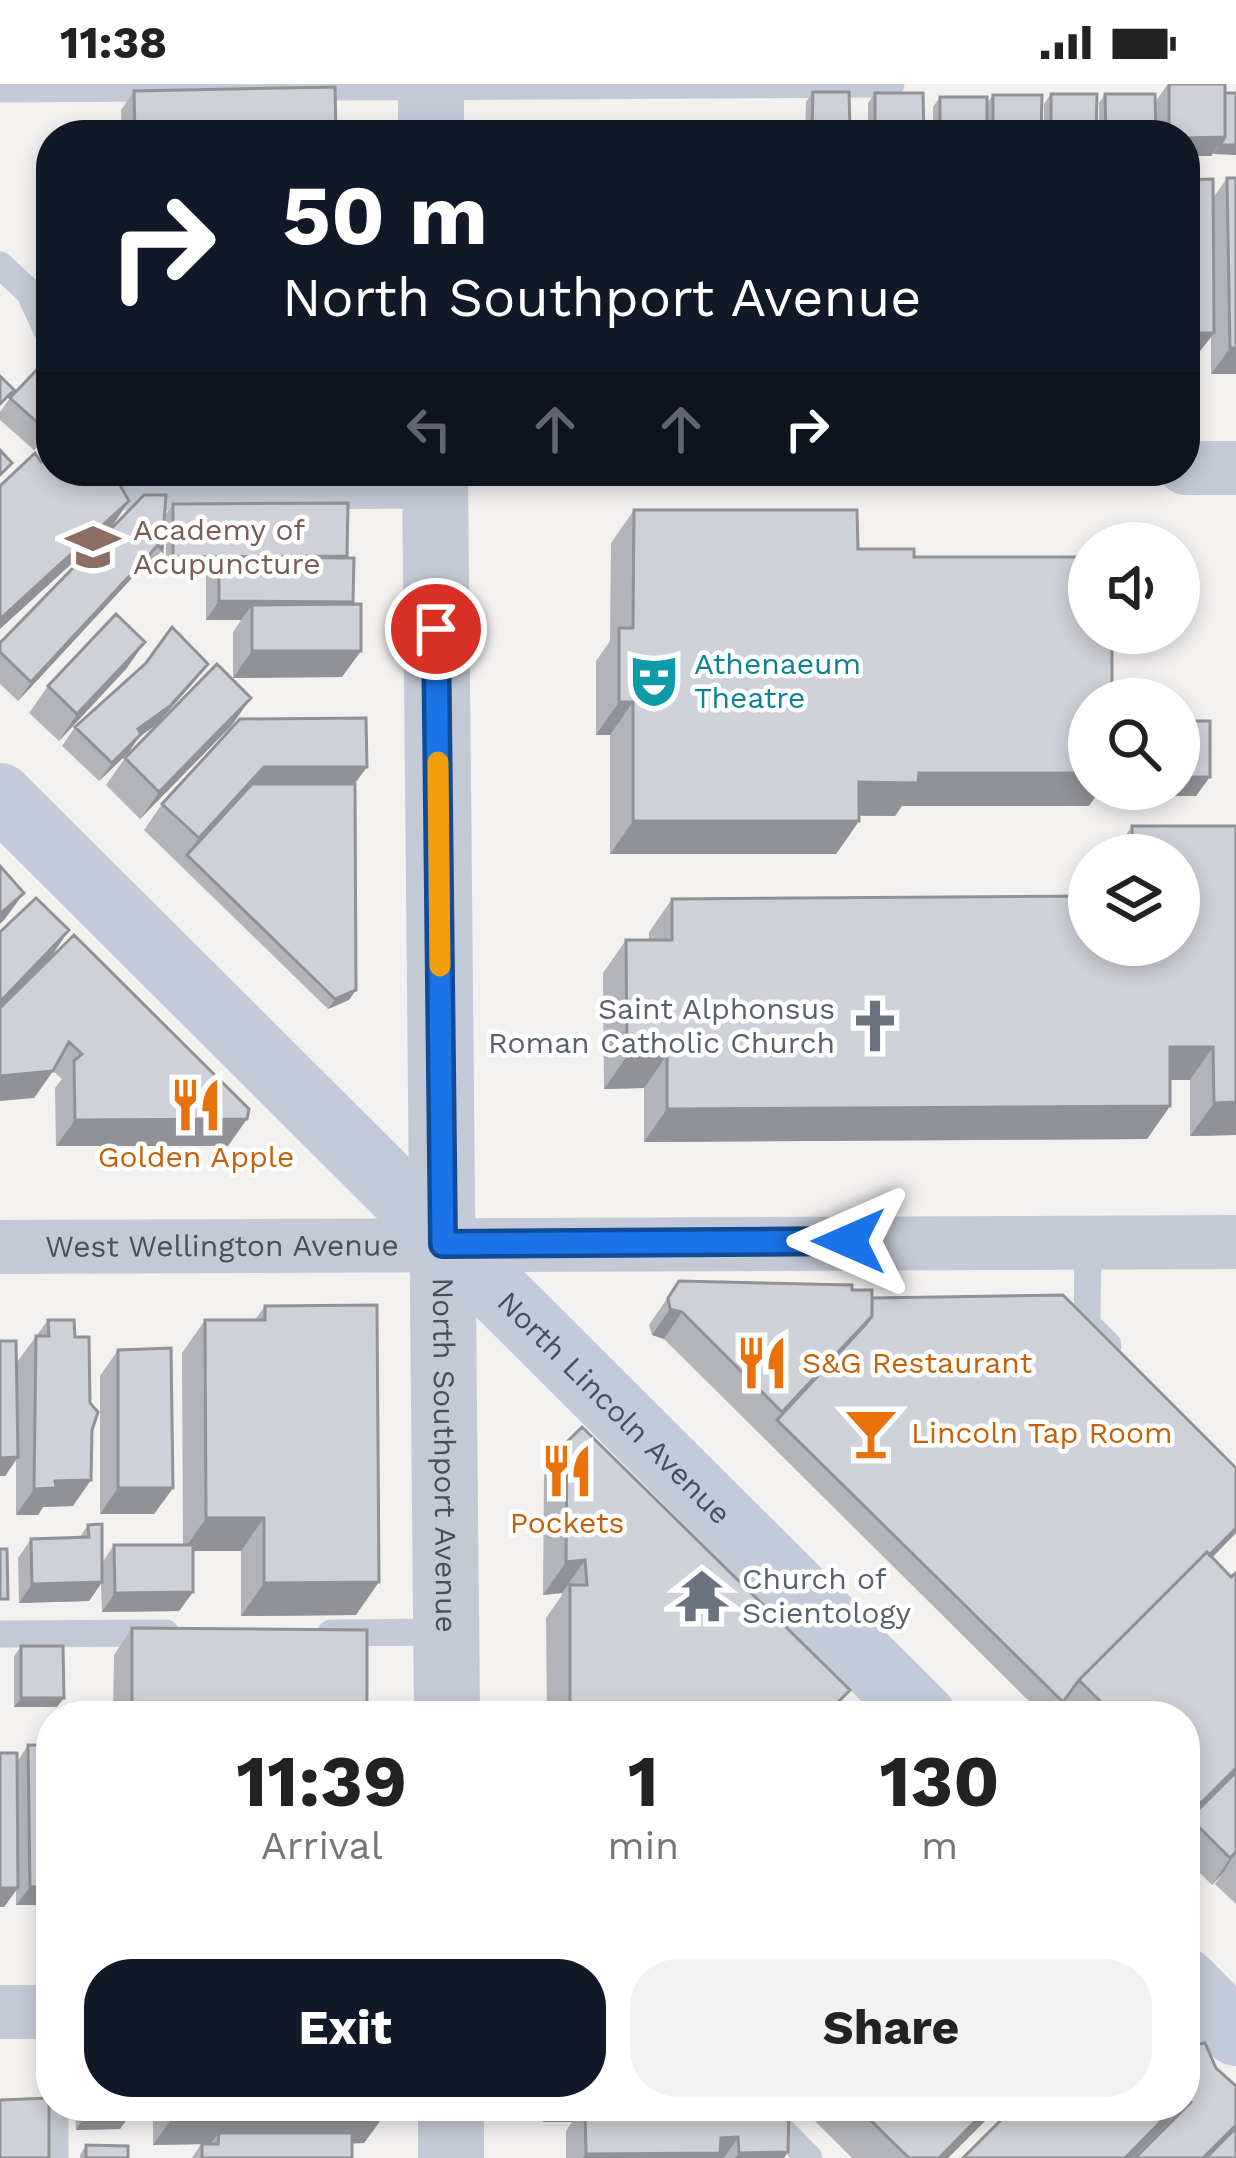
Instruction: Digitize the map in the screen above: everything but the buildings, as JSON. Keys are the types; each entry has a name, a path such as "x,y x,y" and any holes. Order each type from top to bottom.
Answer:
{"main road":[{"name":"North Lincoln Avenue","path":"0,796 293,1084 443,1244 606,1395 908,1701"},
{"path":"1200,1996 1236,2032"}],"street":[{"path":"1200,468 1236,468"},
{"name":"North Southport Avenue","path":"435,486 447,1701"},
{"name":"West Wellington Avenue","path":"0,1247 1236,1242"},
{"path":"0,2012 36,2012"},
{"path":"451,2121 451,2158"}],"lane":[{"path":"0,89 431,102 891,84"},
{"path":"0,265 29,292 36,307"},
{"path":"120,486 125,497 369,486"},
{"path":"1088,1242 1087,1324 1136,1372"},
{"path":"303,1633 446,1632"},
{"path":"0,1634 187,1633"},
{"path":"55,2121 55,2158"},
{"path":"773,2121 809,2158"}],"slow traffic":[{"path":"438,762 440,966"}],"place":[{"name":"Academy of Acupuncture","path":"93,547"},
{"name":"Athenaeum Theatre","path":"654,681"},
{"name":"Saint Alphonsus Roman Catholic Church","path":"875,1026"},
{"name":"Golden Apple","path":"196,1105"},
{"name":"S&G Restaurant","path":"762,1363"},
{"name":"Lincoln Tap Room","path":"871,1433"},
{"name":"Pockets","path":"567,1471"},
{"name":"Church of Scientology","path":"702,1596"}],"route":[{"path":"436,629 443,1244 849,1241"}]}
